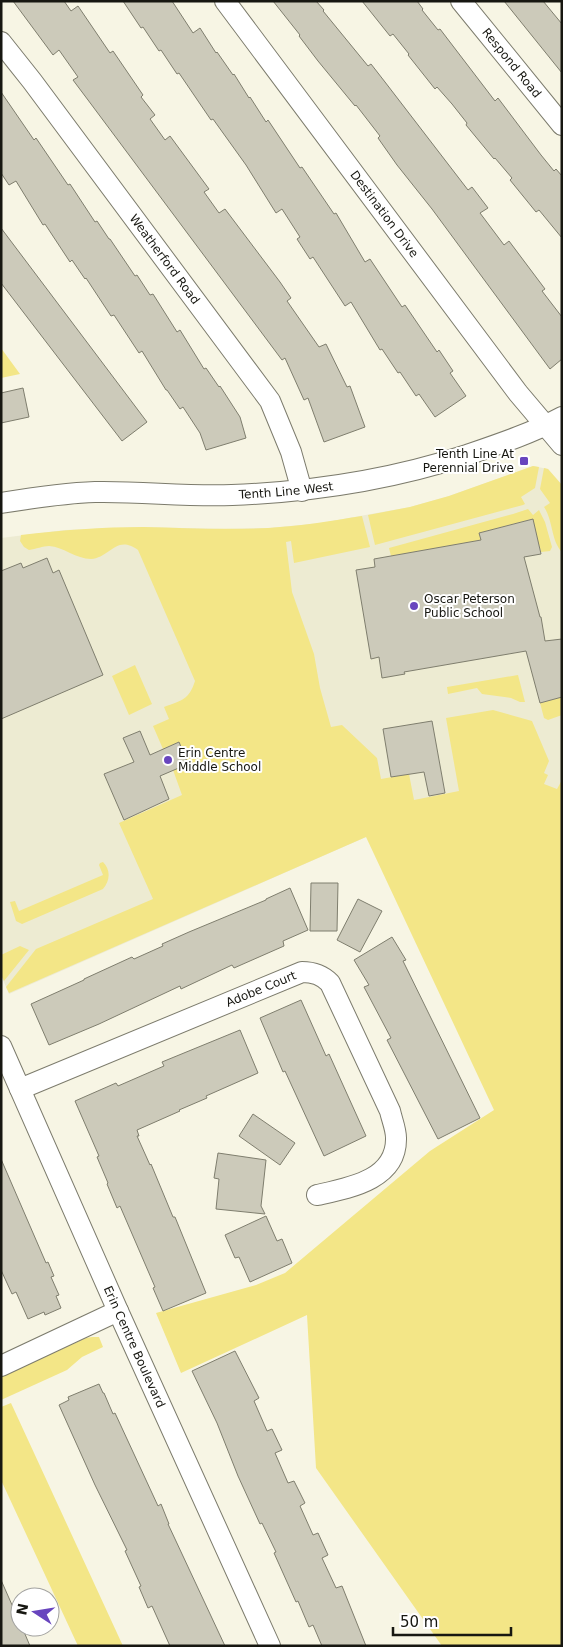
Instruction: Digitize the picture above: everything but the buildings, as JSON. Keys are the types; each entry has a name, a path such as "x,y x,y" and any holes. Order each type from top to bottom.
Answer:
{"street":[{"name":"Destination Drive","path":"225,1 518,393 554,421 562,444"},
{"name":"Respond Road","path":"461,1 562,125"},
{"name":"Weatherford Road","path":"1,42 270,401 291,452 302,491"},
{"name":"Tenth Line West","path":"1,503 48,496 96,492 230,495 302,491 377,480 431,467 493,446 554,421"},
{"name":"Adobe Court","path":"20,1088 302,972 318,974 330,983 390,1112 396,1132 396,1140 395,1151 386,1169 352,1188 317,1195"},
{"name":"Erin Centre Boulevard","path":"1,1046 118,1311 270,1646"},
{"path":"1,1366 118,1311"}],"shaded area":[{"path":"1,348 20,374 1,378"},
{"path":"533,466 548,469 562,485 562,821 366,837 9,994 1,975 1,538 65,530 141,527 270,528 321,523 410,507 449,496"},
{"path":"533,466 539,467 535,488 521,497 525,504 523,505 375,545 368,515 410,507 449,496"},
{"path":"544,468 548,469 562,485 562,552 556,542 544,507 550,503 540,489"},
{"path":"528,509 533,515 539,510 545,522 552,547 550,551 541,552 532,519 479,533 481,540 391,556 389,548"},
{"path":"362,516 370,547 294,563 291,541 286,542 292,592 314,654 320,688 331,727 342,725 377,758 381,779 409,774 414,800 459,791 446,718 493,710 532,721 549,761 544,773 548,775 544,784 557,789 562,780 562,1646 442,1646 316,1468 307,1315 181,1373 156,1313 256,1285 285,1273 430,1151 494,1110 366,837 9,993 6,987 36,949 153,899 119,823 182,795 173,770 188,763 179,742 163,749 153,726 169,719 164,707 176,703 187,696 195,681 138,550 130,546 118,546 98,558 91,559 49,546 29,550 20,541 21,535 67,530 143,527 268,528 304,525"},
{"path":"135,665 152,704 129,715 112,676"},
{"path":"518,675 525,702 482,694 477,688 448,694 447,687"},
{"path":"562,697 562,715 548,720 544,718 540,703"},
{"path":"103,862 106,865 109,876 103,889 22,924 16,921 10,902 15,901 19,911 103,875 99,865"},
{"path":"20,946 29,950 4,981 1,975 1,955"},
{"path":"92,1337 99,1337 103,1347 82,1357 67,1370 1,1400 1,1377"},
{"path":"11,1403 123,1646 78,1646 60,1607 60,1587 51,1587 1,1480 1,1407"}],"place":[{"name":"Tenth Line At Perennial Drive","path":"524,461"},
{"name":"Oscar Peterson Public School","path":"414,606"},
{"name":"Erin Centre Middle School","path":"168,760"}]}
